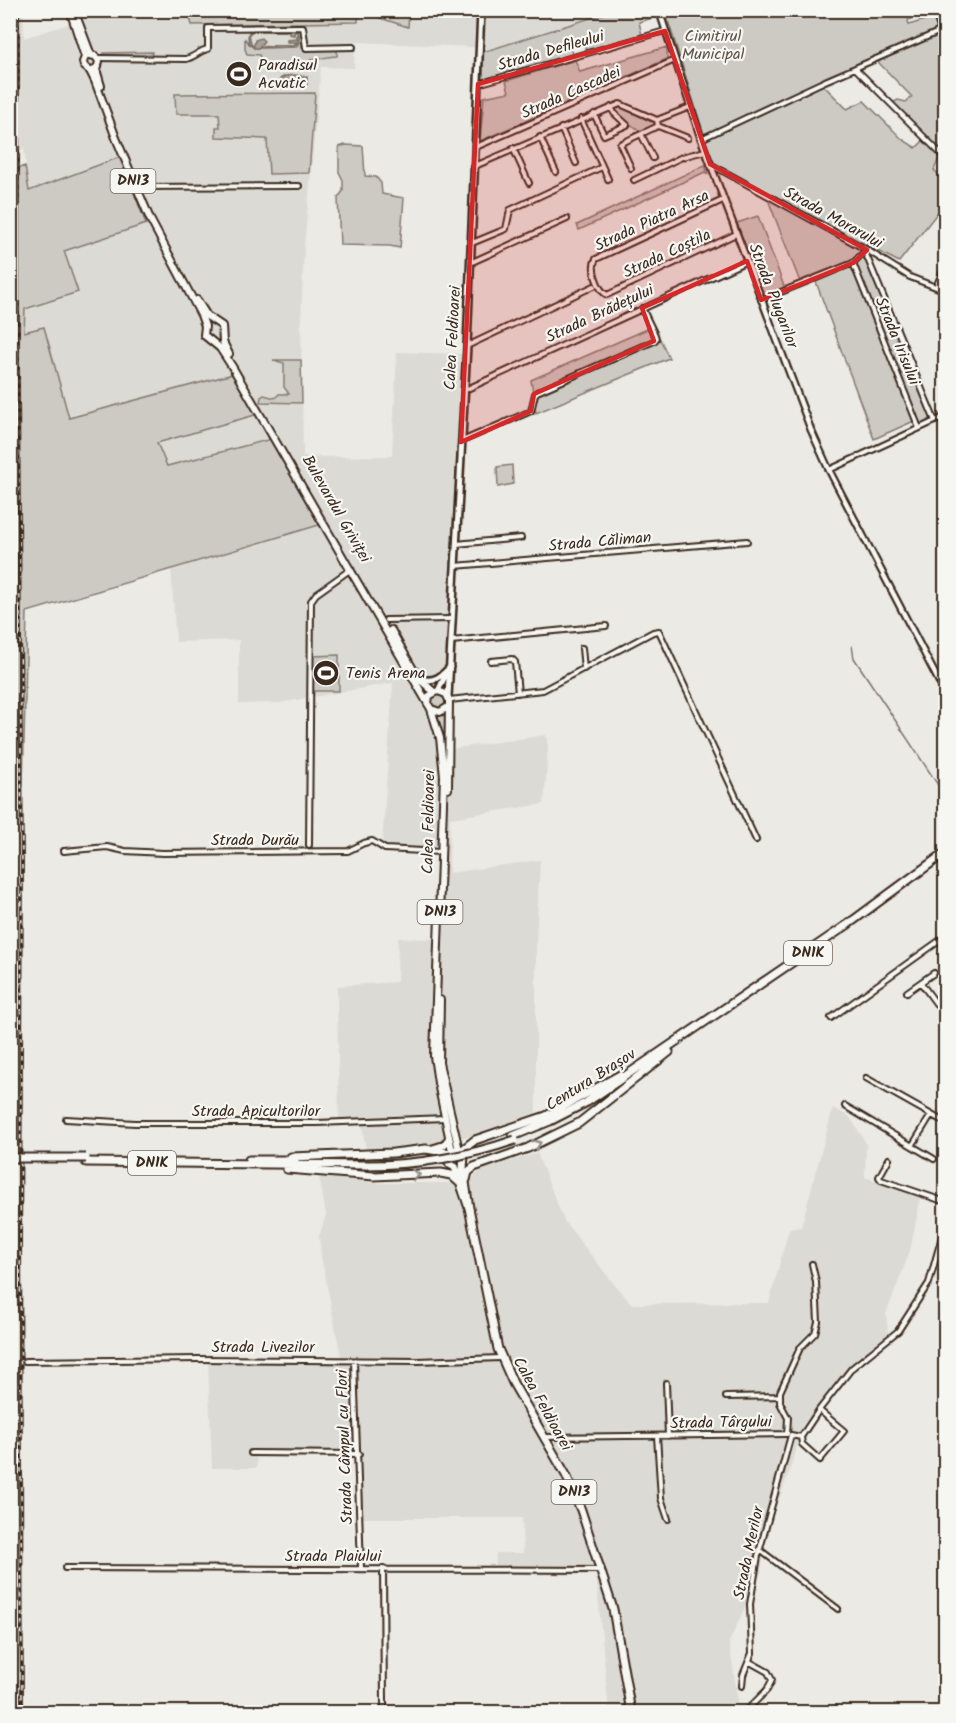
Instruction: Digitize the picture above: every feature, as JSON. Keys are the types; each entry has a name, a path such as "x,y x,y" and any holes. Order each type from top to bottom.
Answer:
{"highway":[{"name":"Centura Brașov","path":"10,1161 367,1163 431,1161 466,1155 553,1125 590,1105 847,926 945,852"},
{"name":"Centura Brașov","path":"668,1051 850,929 945,857"},
{"path":"435,1173 453,1166 458,1155 475,1140 546,1116 668,1051"},
{"path":"435,1173 451,1175 464,1186 468,1172 482,1163 528,1148 579,1123 668,1051"},
{"path":"264,1162 426,1149 458,1155 482,1163"},
{"name":"DN13","path":"453,1166 448,1161 458,1155"},
{"name":"Calea Feldioarei","path":"458,1155 500,1358 575,1494 613,1609 631,1713"},
{"name":"DN1K","path":"264,1162 280,1168 350,1174 386,1176 435,1173"},
{"name":"Calea Feldioarei","path":"453,1166 464,1186"}],"main road":[{"name":"DN13","path":"70,10 93,62"},
{"name":"DN13","path":"74,10 150,219 205,326 204,335 211,341"},
{"name":"Calea Feldioarei","path":"452,1136 442,1083 438,1042 451,619 465,391 481,10"},
{"path":"93,62 118,135 164,241 207,316 222,326 223,335 211,341"},
{"path":"205,326 215,321"},
{"name":"Bulevardul Griviței","path":"223,335 224,346 386,620 430,708"},
{"name":"Bulevardul Griviței","path":"211,341 228,359 415,677 436,691"},
{"path":"415,677 425,681 436,679 450,667"},
{"name":"Calea Feldioarei","path":"450,667 428,700 440,738 443,763 442,852 434,1042 438,1083 445,1118 458,1155"},
{"name":"DN13","path":"436,691 444,692 448,701"},
{"path":"430,708 440,712 448,701"},
{"path":"426,1149 441,1147 452,1136 466,1141 475,1140"}],"street":[{"name":"Strada Plugarilor","path":"659,10 705,151 804,412 829,470 945,695"},
{"path":"934,10 945,46"},
{"path":"93,62 107,58 186,59 195,57 208,49 208,28 303,27 306,48 353,46"},
{"path":"701,139 939,30"},
{"name":"Strada Defileului","path":"478,84 665,31"},
{"name":"Strada Cascadei","path":"476,147 675,60"},
{"path":"855,68 945,159"},
{"path":"474,166 611,107 623,104 657,120 690,107"},
{"path":"594,114 604,135 627,124 611,107"},
{"path":"581,119 608,179"},
{"path":"657,120 658,126"},
{"path":"631,168 620,144 658,126 688,138"},
{"path":"561,128 576,163"},
{"path":"641,134 653,158"},
{"path":"540,137 556,172"},
{"path":"513,148 528,183"},
{"path":"634,180 682,157 705,151"},
{"name":"Strada Morarului","path":"710,164 910,276 945,291"},
{"path":"471,243 506,229 510,210 602,167"},
{"path":"140,187 300,186"},
{"name":"Strada Piatra Arsa","path":"607,295 603,293 593,269 596,259 723,200"},
{"path":"470,263 567,219"},
{"name":"Strada Coștila","path":"607,295 736,234"},
{"path":"761,300 853,264 866,251 935,421"},
{"name":"Strada Brădețului","path":"465,391 747,261"},
{"name":"Strada Irisului","path":"853,264 919,428"},
{"path":"936,287 945,264"},
{"path":"467,346 594,286"},
{"path":"461,442 531,411 537,392 654,341 655,334 642,308"},
{"path":"829,470 945,416"},
{"path":"455,544 521,538"},
{"name":"Strada Căliman","path":"454,566 747,541"},
{"name":"Bulevardul Griviței","path":"309,845 311,601 316,594 351,569"},
{"path":"386,620 451,619"},
{"path":"451,641 606,626"},
{"path":"448,701 549,688 653,632 659,631 756,840"},
{"path":"582,648 584,669"},
{"path":"491,661 512,659 518,693"},
{"path":"940,684 945,681"},
{"name":"Strada Durău","path":"64,851 108,847 125,851 162,853 348,851 372,841 383,849 442,852"},
{"path":"831,1018 945,936"},
{"path":"907,992 934,973"},
{"path":"921,983 945,1017"},
{"path":"866,1078 945,1123"},
{"path":"845,1106 934,1160"},
{"path":"912,1146 931,1115"},
{"name":"Strada Apicultorilor","path":"66,1119 135,1123 317,1124 445,1118"},
{"path":"889,1159 879,1177 880,1180 945,1202"},
{"path":"819,1410 844,1431 820,1460 802,1444 801,1437 819,1410 852,1368 898,1331 929,1283 945,1222"},
{"path":"801,1437 788,1434 788,1418 779,1396 800,1348 813,1336 818,1326 816,1282 812,1264"},
{"name":"Strada Livezilor","path":"25,1361 351,1359 354,1361 500,1358"},
{"name":"Strada Câmpul cu Flori","path":"354,1361 361,1568"},
{"path":"666,1383 668,1436"},
{"path":"726,1397 779,1396"},
{"name":"Strada Târgului","path":"545,1437 788,1434"},
{"name":"Strada Merilor","path":"742,1686 743,1675 750,1662 752,1650 750,1604 760,1550 788,1434"},
{"name":"Strada Târgului","path":"657,1436 661,1498 668,1519"},
{"path":"250,1453 358,1454"},
{"path":"760,1550 838,1609"},
{"name":"Strada Plaiului","path":"65,1568 602,1570"},
{"path":"383,1568 384,1705"},
{"path":"745,1713 767,1690 772,1680 768,1672 750,1662"}],"highlighted area":[{"path":"665,31 710,164 867,250 853,263 761,300 747,261 642,308 654,341 534,394 531,411 461,442 478,84"}],"shaded area":[{"path":"68,10 609,11 485,52 474,47 355,42 354,68 321,67 304,247 301,323 303,457 392,456 397,352 461,354 451,749 546,735 548,748 544,804 450,818 449,873 540,860 536,940 536,1113 475,1136 463,1137 458,1132 447,1131 445,1140 434,1144 366,1150 362,1125 339,1124 337,986 397,982 398,938 436,939 439,853 382,846 393,683 279,703 239,704 239,640 176,642 171,568 204,559 171,465 167,466 156,443 254,415 233,374 69,418 44,327 24,332 25,309 64,251 146,224 29,192 24,147 13,158 13,11 23,11 24,38 72,23"},
{"path":"254,29 294,29 298,33 298,43 294,47 254,48 249,44 248,37 249,32","holes":["295,30 297,39 287,40 287,42 297,42 292,46 259,47 264,41 261,38 255,40 254,46 251,44 249,34 253,31 288,31 289,34 294,35"]},
{"path":"285,76 307,77 307,85 287,86 280,83 280,79"},
{"path":"833,1108 850,1117 866,1143 865,1177 921,1196 910,1251 886,1314 888,1334 863,1354 835,1383 801,1428 790,1470 766,1534 761,1573 729,1642 738,1701 725,1712 609,1712 596,1575 495,1574 496,1553 523,1553 522,1518 359,1518 359,1456 256,1454 257,1468 212,1468 208,1359 341,1356 321,1256 319,1236 326,1215 319,1175 373,1183 454,1183 473,1178 480,1170 537,1153 564,1221 632,1304 769,1303 789,1229 801,1227"}],"green space":[{"path":"188,10 358,11 358,22 192,25"},
{"path":"616,10 654,11 656,17 639,22 642,35 587,51 582,40 570,43 572,55 483,80 483,52"},
{"path":"409,11 408,27 361,12"},
{"name":"Cimitirul Municipal","path":"665,11 928,11 929,14 908,20 909,25 934,17 938,29 704,134"},
{"path":"293,28 302,30 302,48 337,48 337,56 310,60 307,68 297,70 287,68 283,64 265,68 259,55 247,54 245,39 254,48 297,47 299,34"},
{"path":"939,33 945,52 946,159 939,154 934,170 945,181 945,203 899,262 714,164 704,140 823,85 847,109 864,101 902,139 916,148 925,139 892,103 898,100 906,102 912,97 878,62"},
{"path":"667,47 667,59 480,141 484,97 509,92 506,81 575,60 580,72"},
{"path":"152,52 151,56 103,55 104,53"},
{"path":"315,93 309,173 269,174 267,139 216,137 216,127 220,127 219,114 176,114 175,94"},
{"path":"623,105 630,108 629,111 651,122 654,120 655,124 642,132 614,113 613,109"},
{"path":"363,146 365,176 376,177 381,183 382,194 404,198 400,248 340,245 338,198 343,191 343,180 339,172 339,147"},
{"path":"120,157 146,224 64,251 78,292 25,309 24,332 44,327 69,418 233,374 255,415 157,443 167,466 271,439 319,525 27,612 23,786 11,793 10,253 12,253 13,170 25,166 29,191"},
{"path":"705,165 708,175 705,172 579,230 577,225"},
{"path":"767,197 862,251 852,261 800,282"},
{"path":"758,216 785,289 764,296 737,223"},
{"path":"864,254 932,420 920,426 914,421 874,439 816,282 852,266"},
{"path":"654,326 669,358 536,413 531,380"},
{"path":"273,360 301,360 302,403 260,402 264,395 275,398 279,394 289,394 284,387 284,363"},
{"path":"512,465 513,484 498,487 497,467"},
{"name":"Tenis Arena","path":"339,655 339,691 313,691 312,656"},
{"path":"435,695 441,695 445,702 441,709 435,709 431,705 431,699"},
{"path":"447,710 446,752 435,714"}],"waterway":[{"path":"852,646 854,658 946,797"},
{"path":"941,1712 946,1704"}],"railway":[{"path":"18,10 18,404 22,864 20,1240 22,1712"}],"place":[{"name":"Paradisul Acvatic","path":"239,74"},
{"name":"Tenis Arena","path":"326,673"}]}
